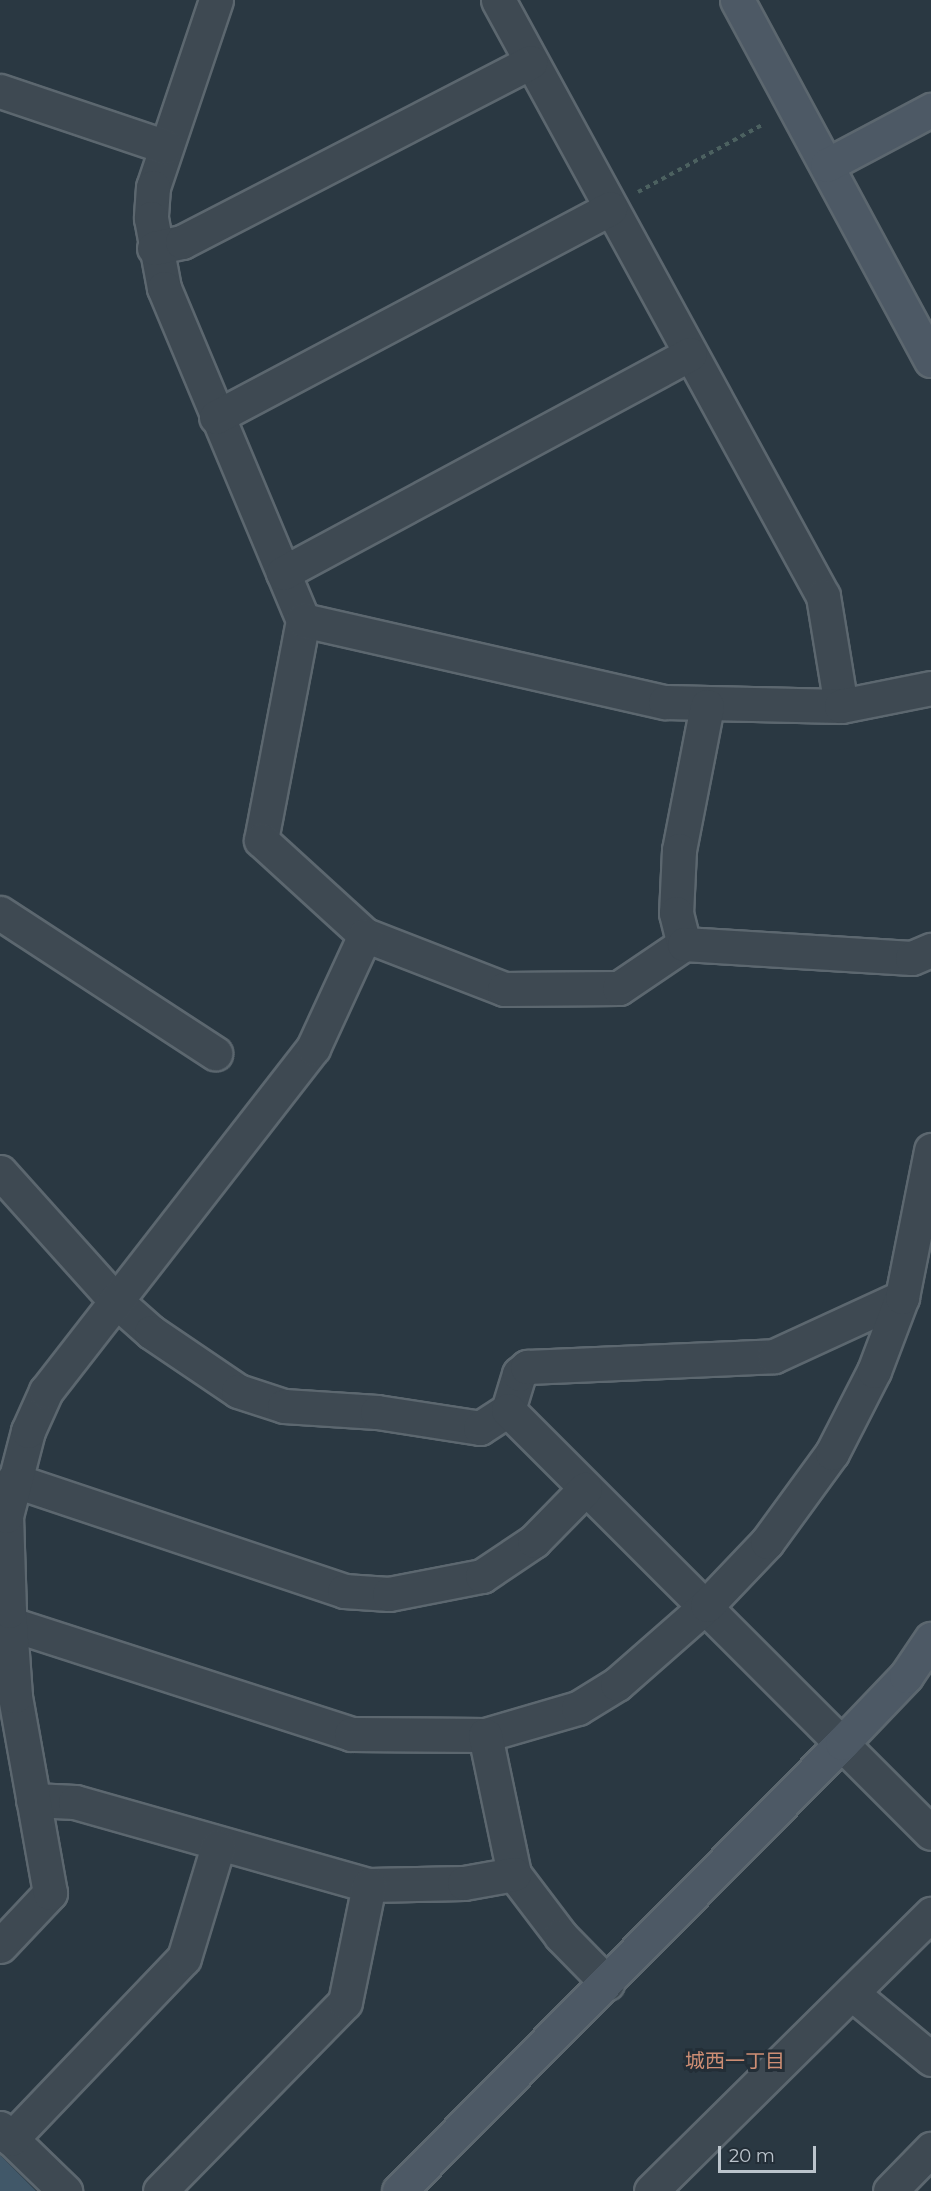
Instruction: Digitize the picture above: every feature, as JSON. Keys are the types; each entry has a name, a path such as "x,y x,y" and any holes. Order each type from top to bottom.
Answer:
{"street":[{"path":"216,0 153,187 154,248 164,288 216,417 303,620 261,840 365,934 504,989 620,988 684,944 912,958 931,950"},
{"path":"498,0 530,62 622,201 690,354 828,607 841,706"},
{"path":"737,0 828,165 931,360"},
{"path":"154,248 182,242 530,62"},
{"path":"0,91 166,147"},
{"path":"828,165 931,110"},
{"path":"216,417 622,201"},
{"path":"283,573 690,354"},
{"path":"303,620 665,702 707,706 841,706 931,688"},
{"path":"684,944 676,913 679,850 707,706"},
{"path":"0,914 215,1053"},
{"path":"0,1946 50,1893 15,1696 6,1516 13,1480 46,1391 313,1048 365,934"},
{"path":"11,1624 351,1734 485,1735 578,1708 617,1684 707,1605 767,1542 832,1453 874,1371 902,1297 931,1150"},
{"path":"0,1172 115,1300 197,1368 238,1391 285,1406 480,1428 508,1410 519,1374 527,1367 774,1356 902,1297"},
{"path":"508,1410 585,1489 707,1605 931,1833"},
{"path":"13,1480 344,1591 389,1594 482,1576 534,1541 585,1489"},
{"path":"399,2191 842,1743 906,1676 931,1639"},
{"path":"485,1735 514,1874 561,1936 607,1983"},
{"path":"33,1800 75,1802 218,1846 369,1884 464,1883 514,1874"},
{"path":"65,2191 5,2133 184,1958 218,1846"},
{"path":"160,2191 345,2002 369,1884"},
{"path":"651,2191 854,1995 931,1914"},
{"path":"854,1995 931,2059"},
{"path":"890,2191 931,2150"}],"path":[{"path":"622,201 764,124"}],"water":[{"path":"0,2155 36,2191 0,2191"}],"district":[{"name":"城西一丁目","path":"735,2061"}]}
